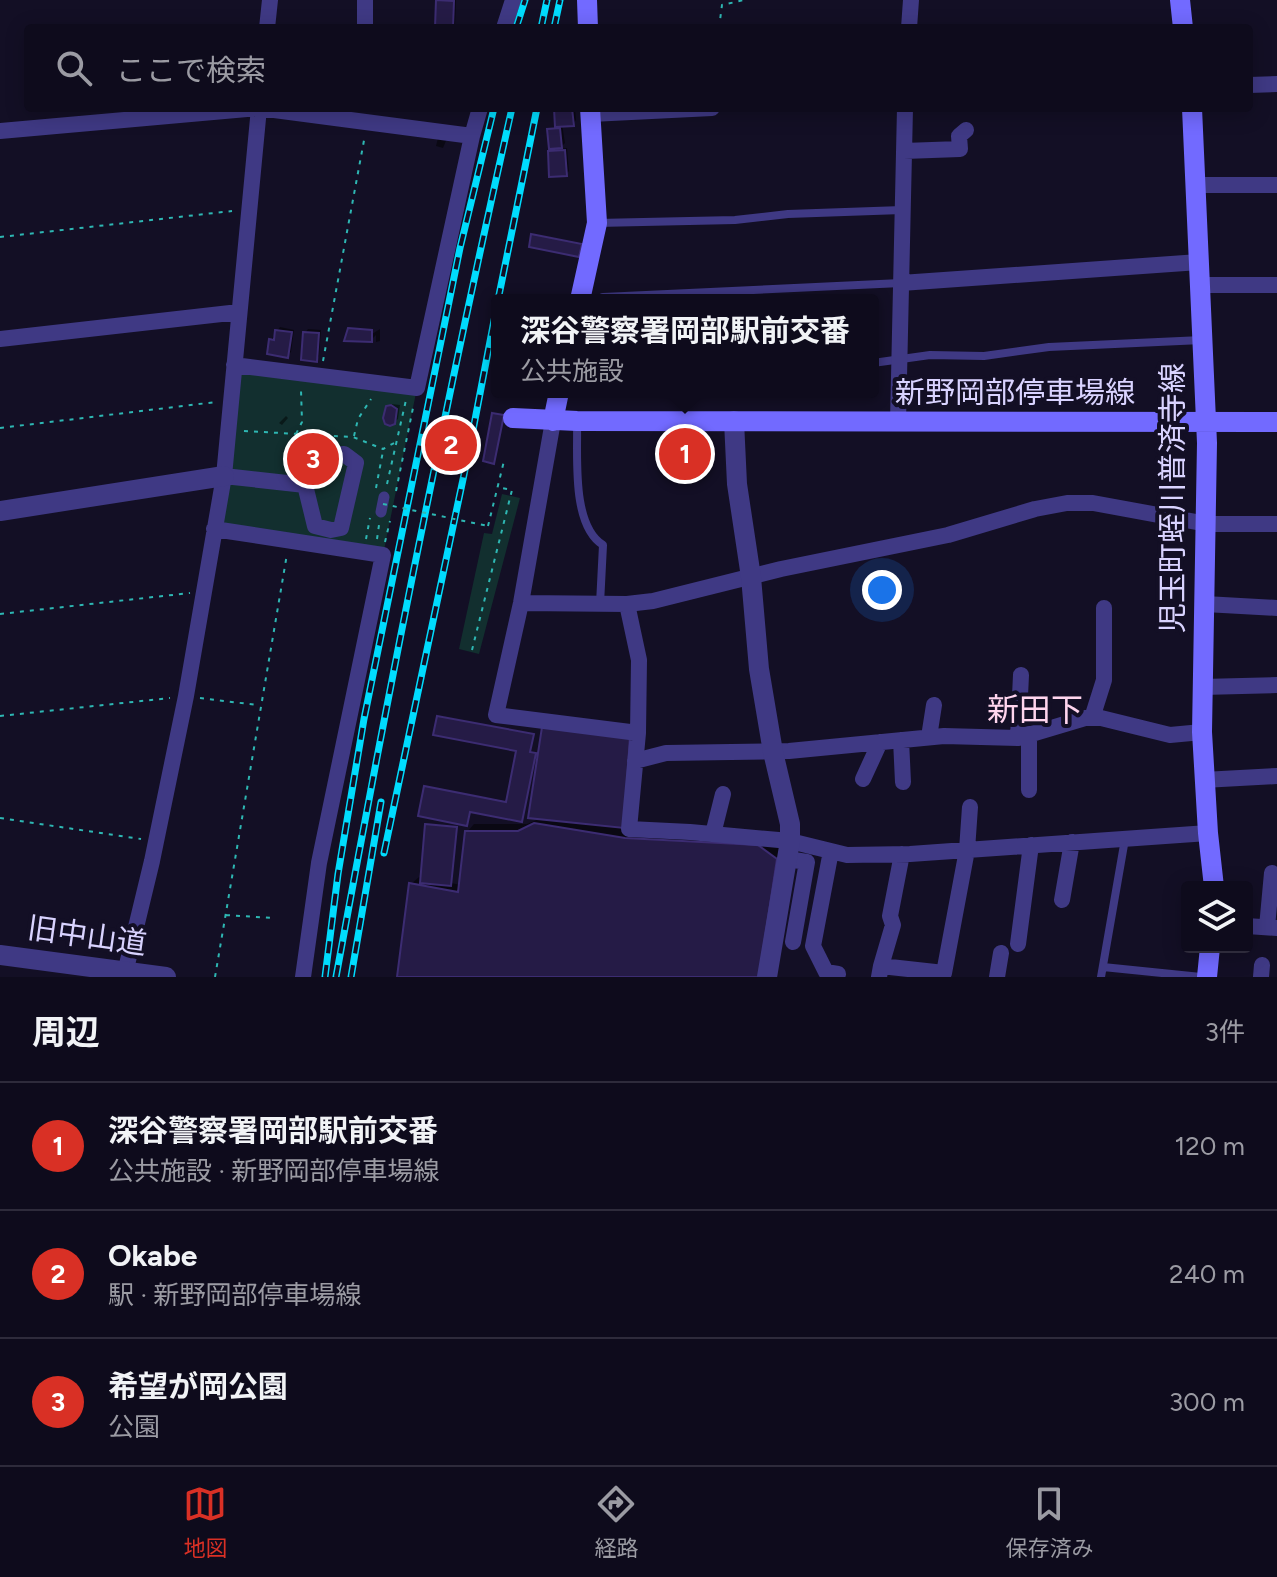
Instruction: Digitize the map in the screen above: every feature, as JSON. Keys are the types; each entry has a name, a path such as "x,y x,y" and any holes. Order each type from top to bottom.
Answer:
{"main road":[{"path":"587,0 588,24"},
{"path":"1180,0 1183,24"},
{"path":"581,294 597,223 590,112"},
{"name":"児玉町蛭川普済寺線","path":"1192,112 1206,423 1203,780 1213,881"},
{"path":"553,421 558,398"},
{"name":"新野岡部停車場線","path":"513,418 553,421 1277,422"},
{"path":"1207,977 1209,953"}],"street":[{"path":"267,24 270,0"},
{"path":"365,0 365,24"},
{"path":"505,24 513,0"},
{"path":"909,24 911,0"},
{"path":"1253,85 1277,84"},
{"path":"0,131 214,112"},
{"path":"125,974 186,696 224,476 259,112"},
{"path":"321,112 367,115 472,136"},
{"path":"234,365 413,387 479,112"},
{"path":"898,422 905,112"},
{"path":"904,151 960,149 959,136 966,130"},
{"path":"1196,185 1277,185"},
{"path":"901,283 1199,262"},
{"path":"1201,285 1277,285"},
{"path":"0,339 239,312"},
{"path":"553,421 521,603 496,715 638,733"},
{"path":"734,421 740,507 751,577 759,669 773,752 790,824 789,850 767,977"},
{"path":"344,454 356,463 341,528 331,530 315,526 305,485 324,456 344,454"},
{"path":"0,511 224,476 305,485"},
{"path":"521,603 627,604 653,601 948,535 1035,509 1067,503 1093,503 1207,524 1277,524"},
{"path":"214,529 383,555 319,863 303,977"},
{"path":"627,604 639,660 638,733 629,829 713,834 789,850 831,851 847,855 1208,833"},
{"path":"1205,604 1277,608"},
{"path":"1092,718 1104,680 1104,608"},
{"path":"1021,675 1029,790"},
{"path":"1202,687 1277,685"},
{"path":"929,737 934,705"},
{"path":"635,761 666,753 773,752 929,737 1023,736 1085,718 1101,718 1170,735 1202,732"},
{"path":"901,740 903,782"},
{"path":"863,779 880,742"},
{"path":"1203,780 1277,776"},
{"path":"713,834 723,794"},
{"path":"902,854 890,916 893,925 880,971 944,973 967,850 970,807"},
{"path":"1062,900 1072,842"},
{"path":"1018,944 1031,845"},
{"path":"789,850 807,862 793,942"},
{"path":"831,851 813,946 826,972 838,974"},
{"path":"1272,873 1272,928"},
{"path":"997,977 1001,953"},
{"name":"旧中山道","path":"0,955 125,974 166,977"}],"lane":[{"path":"597,223 735,220 788,214 903,210"},
{"path":"667,294 901,283"},
{"path":"879,362 930,355 984,356 1049,347 1203,340"},
{"path":"577,421 578,482 582,505 595,540 603,545 600,604"},
{"path":"1101,977 1125,839"},
{"path":"1103,967 1201,977"}],"path":[{"path":"720,24 722,5 744,0"},
{"path":"320,377 367,115"},
{"path":"0,237 242,210"},
{"path":"295,435 302,422 301,375"},
{"path":"353,437 358,419 371,400 376,383"},
{"path":"388,477 413,387"},
{"path":"396,490 413,387"},
{"path":"0,428 221,401"},
{"path":"227,429 353,437 383,449 396,442"},
{"path":"383,555 385,508 488,526 504,461"},
{"path":"472,650 512,490 497,487"},
{"path":"215,977 289,541"},
{"path":"0,614 203,592"},
{"path":"0,716 186,696 257,705"},
{"path":"0,818 156,841"},
{"path":"225,915 272,918"}],"green space":[{"path":"234,365 417,388 383,555 214,529"},
{"path":"502,494 520,498 479,654 459,649 484,533 492,534"}],"building":[{"path":"436,0 454,1 453,24 435,24"},
{"path":"554,112 572,112 574,126 555,127"},
{"path":"560,128 562,148 549,149 547,129"},
{"path":"565,150 567,176 549,177 548,151"},
{"path":"531,234 582,244 579,257 529,247"},
{"path":"348,328 372,330 372,342 344,341"},
{"path":"275,330 292,332 288,358 267,354 269,339 274,340"},
{"path":"303,332 319,333 317,362 301,360"},
{"path":"386,406 397,409 395,424 390,426 385,424 383,418"},
{"path":"492,413 504,415 494,464 483,461"},
{"path":"437,716 534,734 530,752 536,753 522,822 470,812 467,826 418,816 424,786 506,802 516,751 433,735"},
{"path":"542,727 630,736 624,828 528,818"},
{"path":"534,823 625,838 758,845 777,859 759,977 397,977 409,883 458,892 465,831 518,831"},
{"path":"425,824 457,827 451,886 420,883"}],"railway":[{"path":"517,24 525,0"},
{"path":"542,24 547,0"},
{"path":"555,24 560,0"},
{"path":"325,977 338,874 364,719 460,248 493,112"},
{"path":"336,977 420,541 511,112"},
{"path":"499,294 536,112"},
{"path":"384,853 491,336"},
{"path":"351,977 381,802"}],"place":[{"name":"Okabe","path":"451,445"},
{"name":"深谷警察署岡部駅前交番","path":"685,454"},
{"name":"希望が岡公園","path":"313,459"}],"district":[{"name":"新田下","path":"1035,710"}]}
